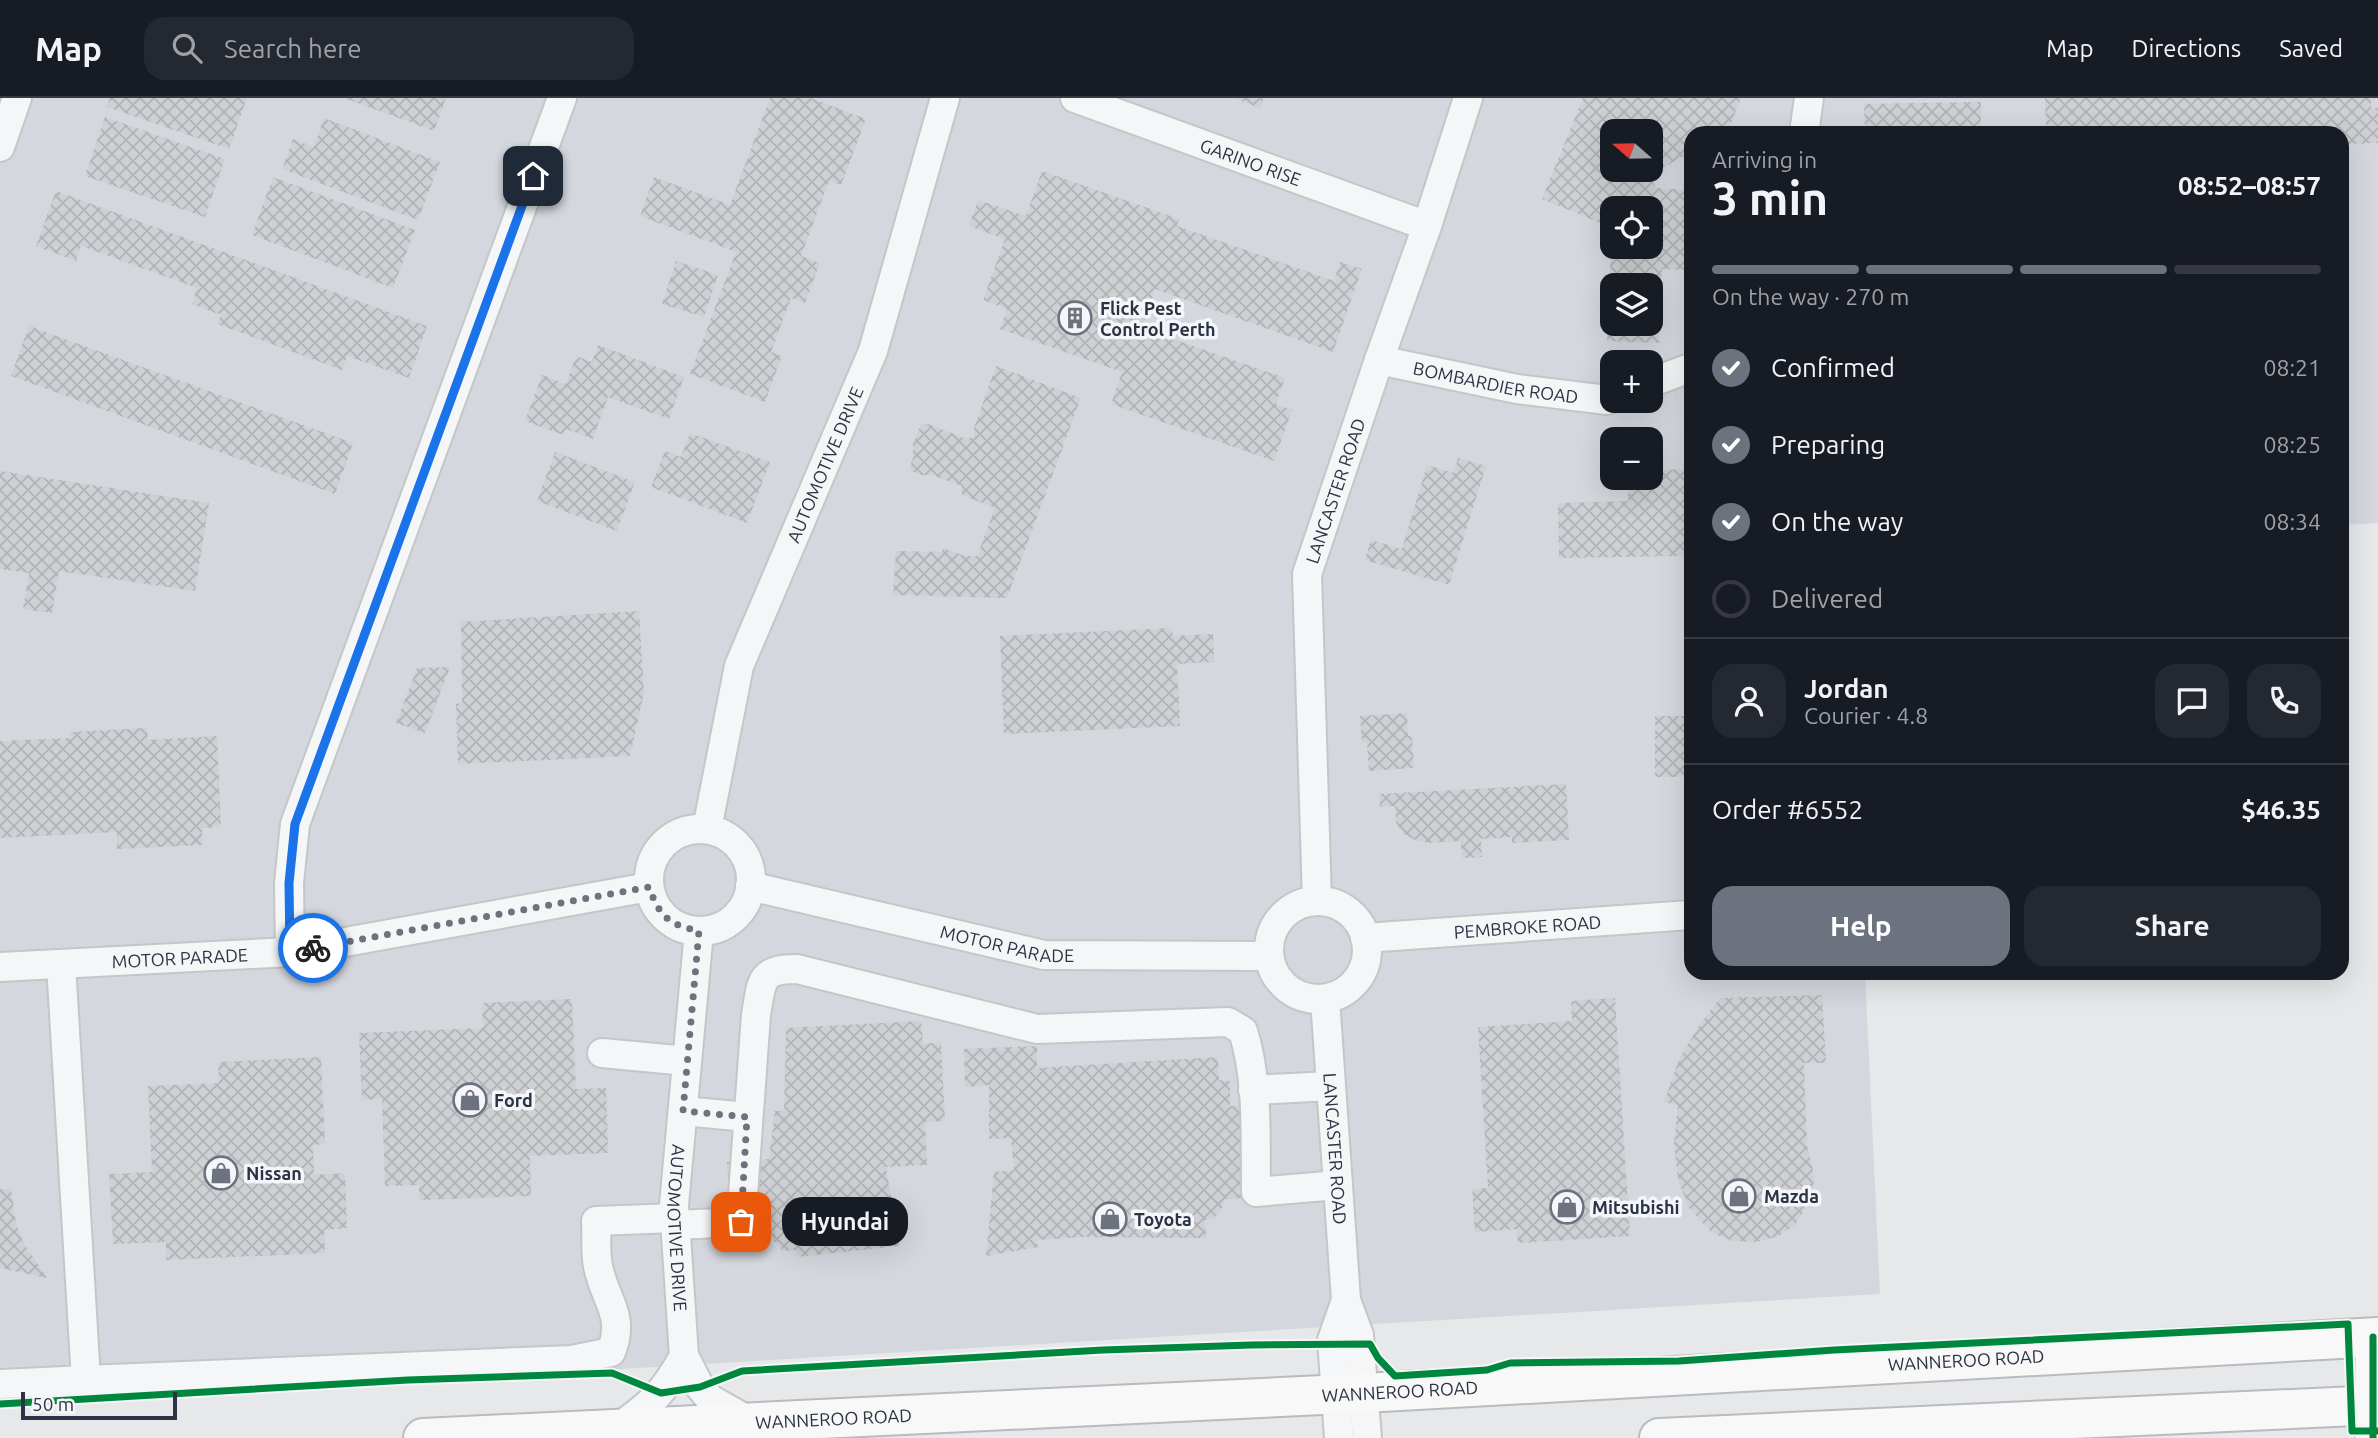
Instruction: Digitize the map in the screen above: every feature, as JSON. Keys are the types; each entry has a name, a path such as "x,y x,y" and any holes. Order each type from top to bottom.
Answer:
{"highway":[{"name":"WANNEROO ROAD","path":"423,1438 1350,1394 2376,1337"},
{"path":"1659,1438 2307,1407 2374,1416"},
{"path":"2307,1407 2331,1438"}],"main road":[{"path":"2374,1416 2376,1337"}],"street":[{"path":"0,147 17,98"},
{"path":"290,952 289,883 295,824 562,98"},
{"name":"AUTOMOTIVE DRIVE","path":"707,829 739,666 873,351 945,98"},
{"name":"GARINO RISE","path":"1075,98 1427,226"},
{"name":"LANCASTER ROAD","path":"1317,901 1307,574 1427,226 1468,98"},
{"path":"1805,126 1809,98"},
{"name":"BOMBARDIER ROAD","path":"1379,360 1517,389 1600,399"},
{"path":"1663,378 1684,370"},
{"path":"707,829 726,835 740,848 749,866 750,886 745,904 733,919 717,928 699,931 681,927 666,918 655,904 649,887 650,868 658,851 671,837 688,830 707,829"},
{"name":"MOTOR PARADE","path":"750,886 1044,955 1269,956"},
{"name":"MOTOR PARADE","path":"0,967 290,952 649,887"},
{"path":"1317,901 1334,904 1348,911 1359,923 1365,938 1366,954 1362,970 1353,984 1325,999 1309,999 1282,984 1273,971 1269,956 1270,939 1276,924 1287,912 1301,904 1317,901"},
{"name":"PEMBROKE ROAD","path":"1365,938 1684,915"},
{"name":"AUTOMOTIVE DRIVE","path":"699,931 674,1205 684,1356 700,1387 710,1399 749,1421"},
{"path":"61,964 86,1380"},
{"path":"0,1384 572,1360 611,1352 617,1338 616,1317 598,1266 596,1221 741,1222 756,1014 761,987 768,975 776,969 797,969 1037,1029 1228,1022 1243,1031 1249,1052 1256,1192 1338,1185"},
{"name":"LANCASTER ROAD","path":"1325,999 1346,1300 1332,1340 1367,1438"},
{"path":"602,1053 687,1061"},
{"path":"1253,1090 1331,1086"},
{"path":"683,1111 747,1117"},
{"path":"617,1428 661,1393 684,1356"},
{"name":"LANCASTER ROAD","path":"1339,1438 1350,1394"}],"shaded area":[{"path":"0,98 2378,98 2378,523 2349,525 2349,126 1684,126 1684,980 1865,980 1880,1294 0,1406"}],"building":[{"path":"110,98 247,98 229,149 107,107"},
{"path":"344,98 446,98 434,131"},
{"path":"770,98 811,98 866,119 841,185 829,181 801,256 820,263 805,303 791,298 771,352 782,356 765,402 690,374 736,252 640,216 654,177 730,205"},
{"path":"1233,98 1264,98 1260,108"},
{"path":"1583,98 1741,98 1730,126 1684,126 1684,156 1663,167 1663,119 1600,119 1600,182 1653,182 1656,188 1684,190 1684,270 1662,269 1662,273 1610,273 1610,259 1663,259 1663,196 1600,196 1600,223 1542,199"},
{"path":"2045,98 2371,98 2371,108 2378,108 2378,143 2349,144 2349,126 2046,126"},
{"path":"1981,102 1981,126 1865,126 1864,104"},
{"path":"105,117 225,159 205,217 85,176"},
{"path":"324,118 440,162 418,220 282,169 293,139 314,147"},
{"name":"Flick Pest Control Perth","path":"1042,171 1179,219 1177,226 1334,281 1340,262 1362,269 1333,352 1155,289 1142,328 1285,378 1276,404 1292,410 1274,461 1111,404 1122,372 1000,329 1007,309 983,300 1005,239 969,226 978,200 1026,216"},
{"path":"273,177 415,230 393,288 252,235"},
{"path":"56,191 427,326 409,378 347,356 342,370 217,324 221,315 192,304 197,288 81,246 76,261 36,246"},
{"path":"676,261 718,275 704,317 662,304"},
{"path":"29,326 353,443 335,494 11,376"},
{"path":"1607,336 1659,336 1659,343 1607,341"},
{"path":"598,345 684,377 669,419 608,397 593,439 566,429 563,435 525,421 542,375 566,384 576,356 592,362"},
{"path":"996,366 1081,398 1007,598 893,595 896,551 942,552 943,548 965,556 977,556 995,508 962,495 962,486 909,470 913,458 913,444 921,424 928,424 964,438 974,438 974,428"},
{"path":"690,433 770,462 747,523 651,487 665,451 681,457"},
{"path":"555,452 635,482 617,531 537,501"},
{"path":"1458,458 1486,466 1449,585 1365,560 1371,540 1402,549 1427,465 1454,473"},
{"path":"1684,469 1684,556 1559,558 1558,503 1628,501 1628,490 1663,490 1663,470"},
{"path":"0,471 209,503 195,591 59,571 52,613 23,609 29,573 0,569"},
{"path":"639,611 644,693 630,756 458,764 456,704 462,703 461,622"},
{"path":"1172,628 1173,636 1213,634 1214,662 1177,664 1180,726 1004,734 1000,636"},
{"path":"450,667 425,733 396,723 417,668"},
{"path":"1407,713 1414,768 1369,771 1367,742 1362,743 1360,716"},
{"path":"1655,716 1684,716 1684,777 1655,777"},
{"path":"147,728 148,740 217,736 221,827 202,828 202,845 117,849 117,832 0,838 0,741 71,738 70,732"},
{"path":"1566,784 1569,840 1512,843 1512,837 1481,839 1482,857 1462,858 1461,841 1429,843 1415,840 1404,834 1396,823 1395,806 1380,807 1379,794"},
{"path":"1822,995 1826,1063 1804,1063 1807,1146 1814,1175 1813,1189 1806,1207 1795,1225 1779,1236 1757,1242 1733,1241 1712,1233 1689,1208 1678,1180 1674,1144 1678,1105 1664,1102 1679,1059 1720,998"},
{"path":"1615,998 1630,1236 1518,1243 1517,1229 1475,1232 1472,1189 1488,1188 1478,1027 1572,1021 1571,1001"},
{"path":"572,999 576,1089 606,1088 608,1153 530,1156 531,1196 419,1200 419,1185 385,1186 382,1099 362,1100 359,1033 483,1028 482,1003"},
{"path":"921,1021 923,1044 941,1042 945,1121 925,1122 927,1165 886,1167 899,1246 796,1257 795,1250 783,1251 772,1239 769,1228 763,1228 766,1207 730,1210 727,1162 769,1159 775,1111 784,1111 786,1028"},
{"path":"1037,1046 1037,1068 1218,1057 1219,1080 1230,1081 1230,1106 1270,1105 1271,1157 1242,1157 1243,1198 1225,1199 1220,1212 1213,1219 1205,1220 1206,1238 1083,1237 1036,1240 1038,1247 986,1256 994,1172 1014,1170 1011,1138 989,1139 989,1085 965,1087 964,1049"},
{"path":"321,1057 325,1144 313,1145 314,1175 345,1173 347,1228 324,1230 325,1253 166,1260 166,1242 113,1244 109,1174 152,1172 148,1086 219,1083 218,1062"},
{"path":"0,1189 11,1189 16,1224 23,1242 47,1278 0,1268"}],"cycle path":[{"path":"0,1404 408,1380 612,1373 661,1393 700,1387 742,1371 1103,1350 1251,1345 1370,1344 1378,1358 1395,1376 1487,1370 1510,1363 1679,1361 1834,1350 2348,1324 2352,1431 2378,1431"},
{"path":"2373,1337 2373,1438"}],"way so far":[{"path":"313,948 649,887 655,904 666,918 681,927 699,931 683,1111 747,1117 741,1222"}],"place":[{"name":"Flick Pest Control Perth","path":"1075,318"},
{"name":"Ford","path":"470,1100"},
{"name":"Nissan","path":"221,1173"},
{"name":"Mazda","path":"1739,1196"},
{"name":"Mitsubishi","path":"1567,1207"},
{"name":"Toyota","path":"1110,1219"},
{"name":"Hyundai","path":"741,1222"}],"route":[{"path":"313,948 290,952 289,883 295,824 533,176"}]}
